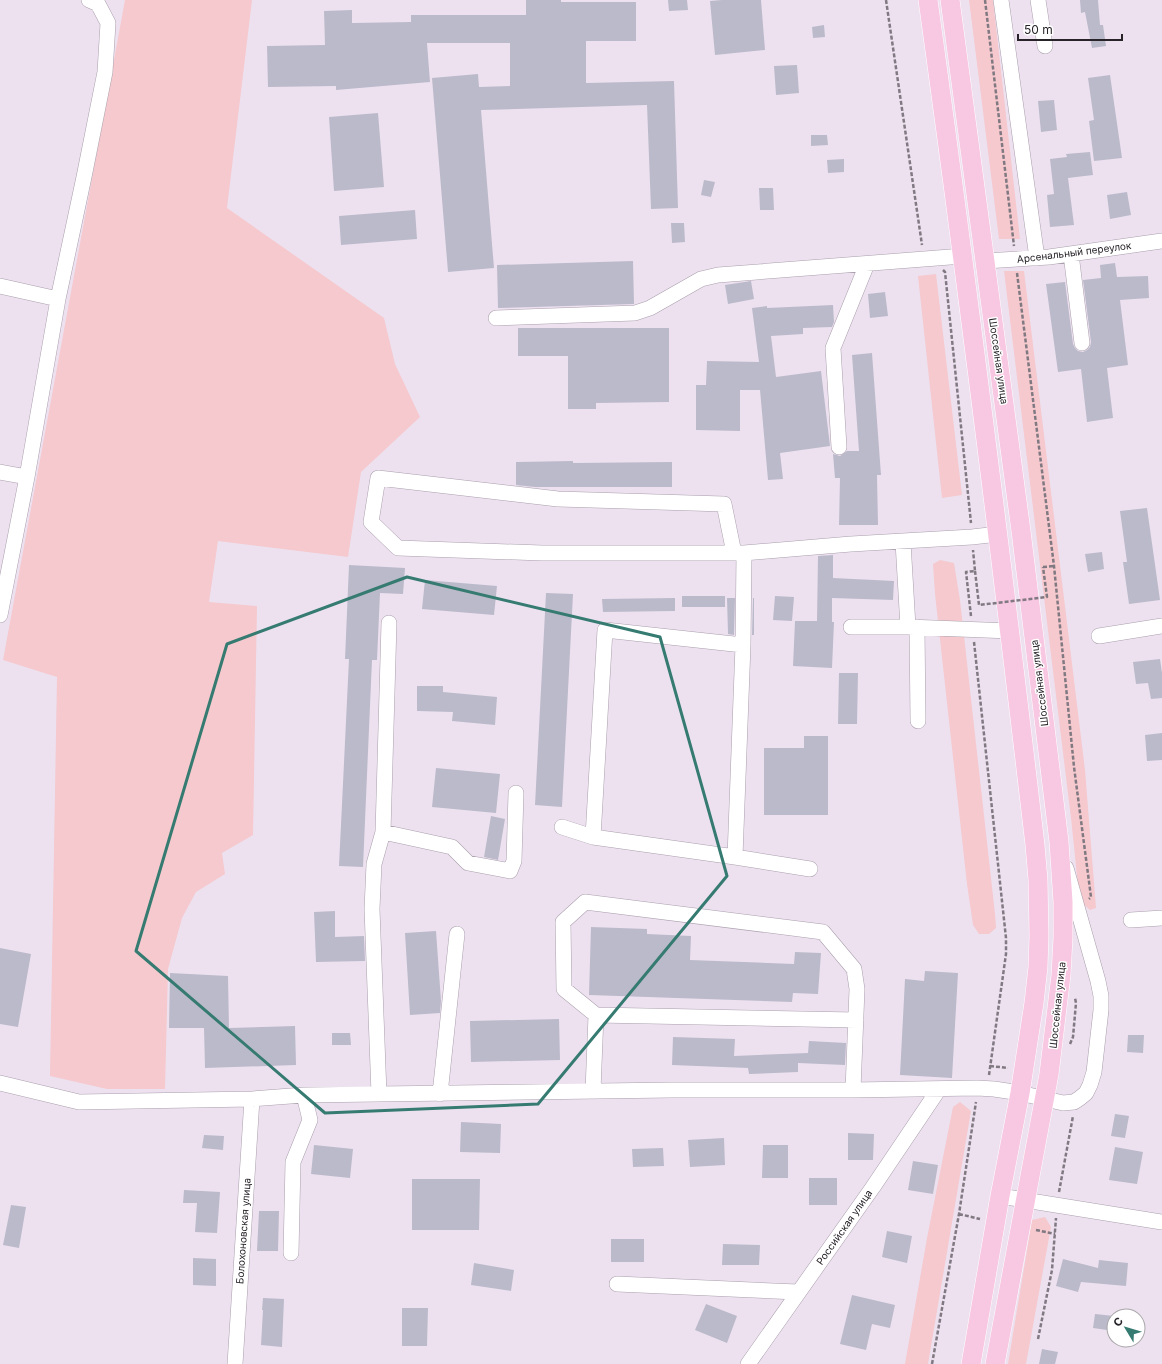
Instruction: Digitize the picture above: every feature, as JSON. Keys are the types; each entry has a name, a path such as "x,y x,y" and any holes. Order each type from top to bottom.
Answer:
{"main road":[{"path":"928,0 963,256 998,534 1038,880 1038,967 1034,1003 1020,1093 1000,1196 971,1364"},
{"name":"Шоссейная улица","path":"950,0 1022,538 1059,842 1063,902 1061,975 1049,1074 995,1364"}],"street":[{"path":"0,615 58,299 105,72 108,23 98,4 89,0"},
{"path":"1001,0 1037,258"},
{"path":"1038,0 1045,46"},
{"name":"Арсенальный переулок","path":"985,261 1037,258 1162,241"},
{"path":"1071,254 1082,344"},
{"path":"496,318 636,313 650,308 701,279 718,275 933,260 963,256"},
{"path":"839,447 833,348 867,264"},
{"path":"0,286 58,299"},
{"path":"0,472 26,477"},
{"path":"735,857 743,645 739,554 724,504 558,499 378,478 371,522 398,548 542,553 739,554 851,544 903,542 998,534"},
{"path":"903,542 913,627 918,721"},
{"path":"378,1094 372,909 374,864 383,832 389,623"},
{"path":"1099,636 1162,626"},
{"path":"850,627 1010,630"},
{"path":"593,837 605,630 743,645"},
{"path":"383,832 452,847 468,863 510,870 514,861 516,793"},
{"path":"562,828 593,837 810,869"},
{"path":"0,1083 79,1102 252,1098 304,1095 977,1088 1020,1093 1063,1103 1074,1102 1086,1093 1094,1072 1098,1048 1101,996 1059,842"},
{"path":"853,1090 856,1020 857,989 854,969 824,932 585,902 563,922 564,989 596,1015 856,1020"},
{"path":"1131,920 1162,918"},
{"path":"440,1094 457,934"},
{"path":"592,1091 596,1015"},
{"name":"Российская улица","path":"748,1364 873,1187 939,1089"},
{"path":"291,1253 293,1162 310,1120 304,1095"},
{"name":"Болохоновская улица","path":"235,1364 252,1098"},
{"path":"1000,1196 1162,1222"},
{"path":"617,1284 798,1292"}],"path":[{"path":"886,0 922,245 933,260 945,272 979,605 1047,598 1043,567 1054,566"},
{"path":"985,0 1015,260 1054,566 1074,767 1091,897 1079,914"},
{"path":"932,1364 975,1114 977,1080 989,1080 1006,954 1006,938 966,572 975,571"},
{"path":"1068,1050 1073,1037 1076,1003 1072,992"},
{"path":"990,1066 1024,1070"},
{"path":"1038,1339 1052,1270 1058,1205 1074,1102"}],"highlighted area":[{"path":"407,577 660,637 727,876 538,1104 325,1113 136,951 227,644"}],"shaded area":[{"path":"125,0 252,0 227,208 384,318 395,364 420,417 361,472 348,557 218,541 209,602 257,606 253,835 222,853 225,874 196,892 182,918 168,969 165,1089 107,1089 50,1076 57,677 3,660"},
{"path":"969,0 993,0 1020,239 999,239"},
{"path":"1004,271 1024,271 1085,770 1096,908 1090,910 1081,902 1078,885"},
{"path":"936,274 962,495 942,498 918,276"},
{"path":"940,560 954,563 960,600 995,914 996,928 989,934 979,934 973,925 967,884 935,594 933,564"},
{"path":"960,1102 971,1111 928,1364 905,1364 927,1238 953,1107"},
{"path":"1045,1217 1051,1227 1026,1364 1008,1364 1032,1220"}],"building":[{"path":"526,0 561,0 561,2 636,2 636,41 586,41 586,83 674,81 678,208 651,209 647,105 481,110 494,268 448,272 432,78 478,74 479,87 510,86 510,43 427,43 430,82 336,90 336,86 268,87 267,46 325,45 324,11 352,10 352,23 411,22 411,15 526,15"},
{"path":"668,0 687,0 688,10 669,11"},
{"path":"761,0 765,50 715,55 710,1"},
{"path":"1080,0 1098,0 1100,25 1103,25 1106,46 1092,48 1085,12 1081,13"},
{"path":"824,25 825,37 813,38 812,27"},
{"path":"797,65 799,93 776,95 774,66"},
{"path":"1110,75 1122,158 1094,161 1089,121 1094,120 1088,78"},
{"path":"1054,100 1057,130 1041,132 1038,101"},
{"path":"378,113 384,187 334,191 329,117"},
{"path":"811,135 827,135 828,145 811,146"},
{"path":"1090,152 1093,175 1068,178 1074,225 1050,227 1047,195 1054,194 1050,159 1067,157 1066,154"},
{"path":"844,159 844,172 828,173 827,160"},
{"path":"704,180 715,182 711,197 701,195"},
{"path":"759,188 773,188 774,210 760,210"},
{"path":"1127,192 1131,215 1110,219 1107,195"},
{"path":"415,210 417,239 341,245 339,216"},
{"path":"671,223 684,223 685,242 672,243"},
{"path":"633,261 634,304 498,308 497,265"},
{"path":"1115,263 1117,277 1148,276 1149,298 1120,300 1128,365 1107,368 1113,418 1087,422 1081,369 1058,372 1046,284 1065,282 1073,344 1078,351 1083,352 1090,347 1091,342 1083,280 1101,278 1100,265"},
{"path":"751,281 754,299 728,304 725,285"},
{"path":"885,292 888,316 870,318 868,294"},
{"path":"833,305 834,322 832,327 803,328 803,334 771,336 776,377 821,371 830,446 780,453 783,479 768,480 760,390 740,390 740,431 696,430 696,385 706,385 707,361 759,362 752,308 767,306 767,308"},
{"path":"518,328 669,328 669,402 596,403 596,409 568,409 568,356 518,356"},
{"path":"872,353 881,475 877,475 878,525 839,525 840,478 835,478 833,454 840,456 847,451 859,451 852,355"},
{"path":"573,461 573,463 672,462 672,487 535,487 516,485 516,462"},
{"path":"1147,508 1160,600 1129,604 1123,562 1127,562 1120,511"},
{"path":"1102,552 1104,569 1088,572 1085,554"},
{"path":"833,555 833,578 894,581 893,600 832,598 832,622 834,622 832,668 793,666 795,621 817,621 818,556"},
{"path":"349,565 405,568 403,594 380,593 377,660 372,660 363,867 339,866 349,659 345,659"},
{"path":"425,580 497,586 494,615 422,609"},
{"path":"546,593 573,594 562,807 535,805"},
{"path":"682,596 725,596 725,607 682,607"},
{"path":"775,596 794,597 792,621 773,620"},
{"path":"675,598 675,611 603,612 602,599"},
{"path":"727,598 735,598 734,635 728,634"},
{"path":"753,598 754,635 752,635"},
{"path":"1160,659 1162,673 1162,698 1151,699 1148,683 1136,684 1133,662"},
{"path":"839,673 858,673 857,724 838,724"},
{"path":"417,686 443,686 443,692 497,697 495,725 452,721 453,712 417,711"},
{"path":"1162,733 1162,760 1147,761 1145,735"},
{"path":"804,736 828,736 828,815 764,815 764,748 804,748"},
{"path":"436,768 500,774 496,813 432,807"},
{"path":"491,816 505,819 498,860 484,857"},
{"path":"335,911 335,937 364,936 365,961 316,962 314,912"},
{"path":"591,927 647,929 647,934 691,936 690,960 794,964 795,952 821,953 818,994 793,993 792,1002 589,995"},
{"path":"436,931 441,1001 440,1013 410,1015 405,933"},
{"path":"0,948 31,954 18,1027 0,1024"},
{"path":"925,971 958,973 952,1078 900,1075 905,979 924,981"},
{"path":"170,973 228,976 229,1028 295,1026 296,1065 205,1068 204,1028 169,1028"},
{"path":"559,1019 560,1060 471,1062 470,1021"},
{"path":"332,1033 350,1033 351,1045 332,1045"},
{"path":"1128,1035 1144,1035 1143,1053 1127,1052"},
{"path":"673,1037 735,1039 734,1056 808,1053 809,1041 846,1043 845,1065 798,1063 798,1072 749,1074 748,1068 672,1065"},
{"path":"1115,1114 1129,1116 1125,1138 1111,1136"},
{"path":"461,1122 501,1124 500,1153 460,1152"},
{"path":"848,1133 874,1134 873,1160 848,1160"},
{"path":"204,1135 224,1136 223,1150 202,1148"},
{"path":"724,1138 725,1165 690,1167 688,1140"},
{"path":"314,1145 353,1149 350,1178 311,1174"},
{"path":"763,1145 788,1145 788,1178 762,1178"},
{"path":"1115,1147 1143,1152 1137,1184 1109,1180"},
{"path":"663,1148 664,1166 633,1167 632,1149"},
{"path":"913,1161 938,1165 933,1194 908,1190"},
{"path":"809,1178 837,1178 837,1205 809,1205"},
{"path":"412,1179 480,1179 479,1230 412,1230"},
{"path":"184,1190 220,1192 217,1233 195,1232 197,1203 183,1203"},
{"path":"11,1205 26,1207 19,1248 3,1245"},
{"path":"259,1211 279,1211 278,1251 257,1251"},
{"path":"887,1231 912,1236 907,1263 882,1257"},
{"path":"611,1239 644,1239 644,1262 611,1262"},
{"path":"723,1244 760,1245 759,1265 722,1265"},
{"path":"193,1258 216,1259 216,1286 193,1285"},
{"path":"1063,1259 1098,1268 1099,1260 1128,1263 1126,1286 1081,1282 1078,1292 1056,1286"},
{"path":"474,1263 514,1270 511,1291 471,1285"},
{"path":"852,1295 895,1305 890,1328 872,1324 866,1350 840,1344"},
{"path":"263,1298 284,1299 282,1347 261,1345"},
{"path":"706,1304 737,1316 727,1343 695,1330"},
{"path":"402,1308 428,1308 427,1346 402,1346"},
{"path":"1095,1314 1106,1315 1106,1330 1093,1328"},
{"path":"1042,1349 1058,1352 1055,1364 1039,1364"}]}
